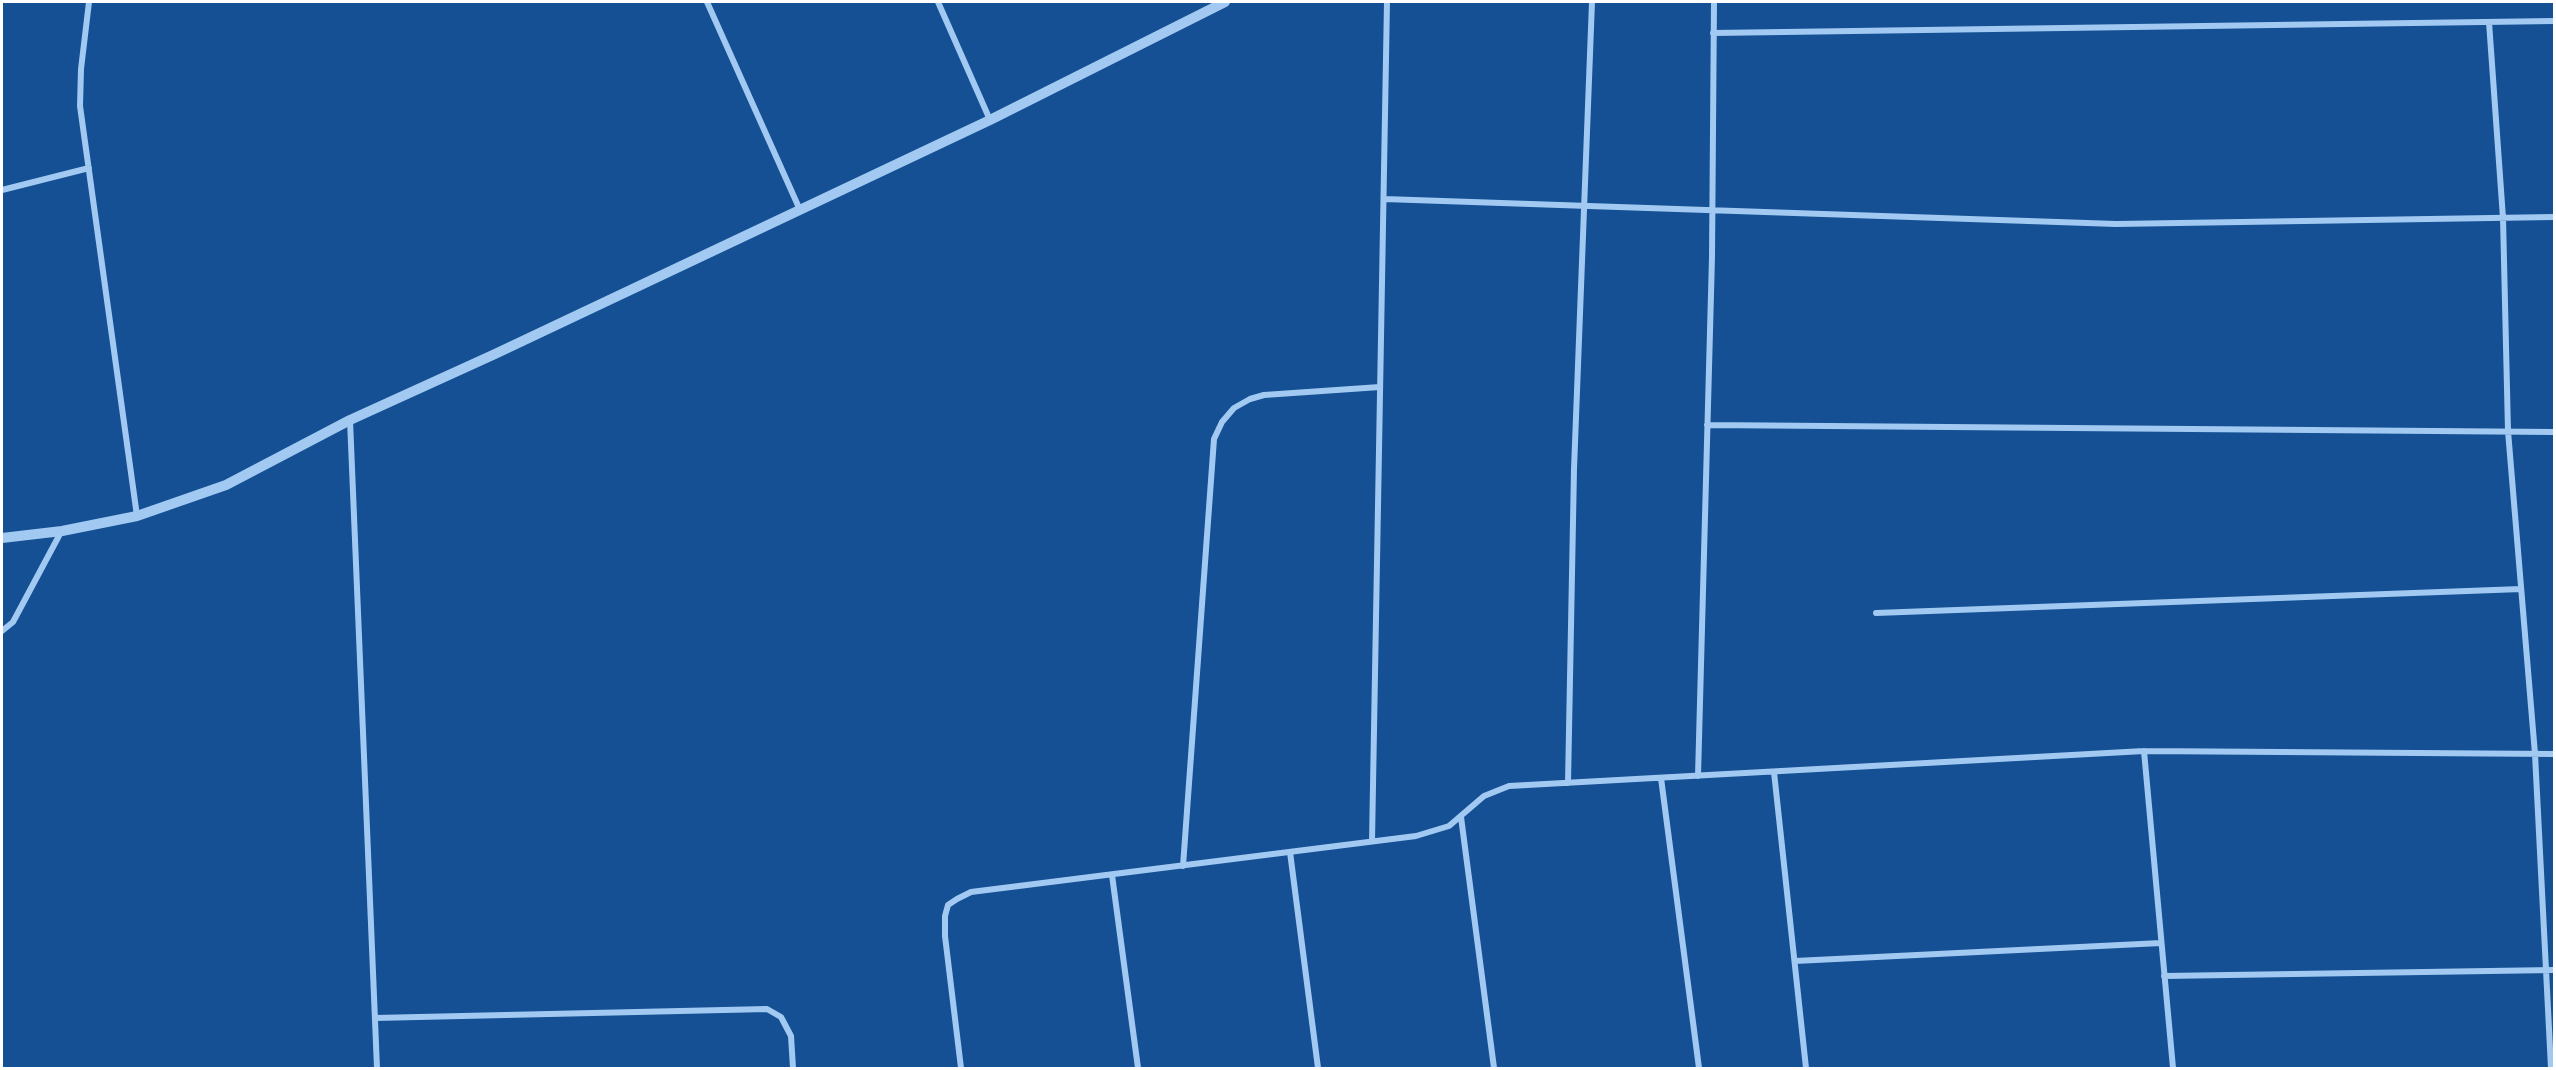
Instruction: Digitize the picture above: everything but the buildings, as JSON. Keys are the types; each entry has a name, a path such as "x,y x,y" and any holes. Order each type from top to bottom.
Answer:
{"street":[{"path":"89,2 81,69 80,106 137,516"},
{"path":"707,2 800,210"},
{"path":"938,2 990,120"},
{"path":"2,538 62,531 137,516 226,485 350,420 990,120 1211,5 1225,2"},
{"path":"1372,842 1387,2"},
{"path":"1568,783 1583,207 1592,2"},
{"path":"1698,776 1713,210 1714,2"},
{"path":"1713,33 2554,21"},
{"path":"2489,22 2503,218 2508,431 2535,754 2551,1068"},
{"path":"2,190 89,168"},
{"path":"1384,199 2116,224 2554,217"},
{"path":"1183,866 1214,439 1222,422 1234,408 1250,399 1264,395 1380,387"},
{"path":"350,420 377,1068"},
{"path":"1707,425 2554,432"},
{"path":"2,631 13,622 62,531"},
{"path":"1876,613 2521,589"},
{"path":"2144,751 2173,1068"},
{"path":"961,1068 945,936 945,916 948,905 971,892 1372,842 1435,831 1449,826 1493,791 1509,786 2144,751 2554,754"},
{"path":"1774,772 1806,1068"},
{"path":"1661,778 1699,1068"},
{"path":"1461,817 1494,1068"},
{"path":"1290,852 1318,1068"},
{"path":"1112,875 1138,1068"},
{"path":"1795,961 2161,943"},
{"path":"2164,976 2554,970"},
{"path":"375,1018 767,1009 781,1017 791,1036 794,1068"}]}
